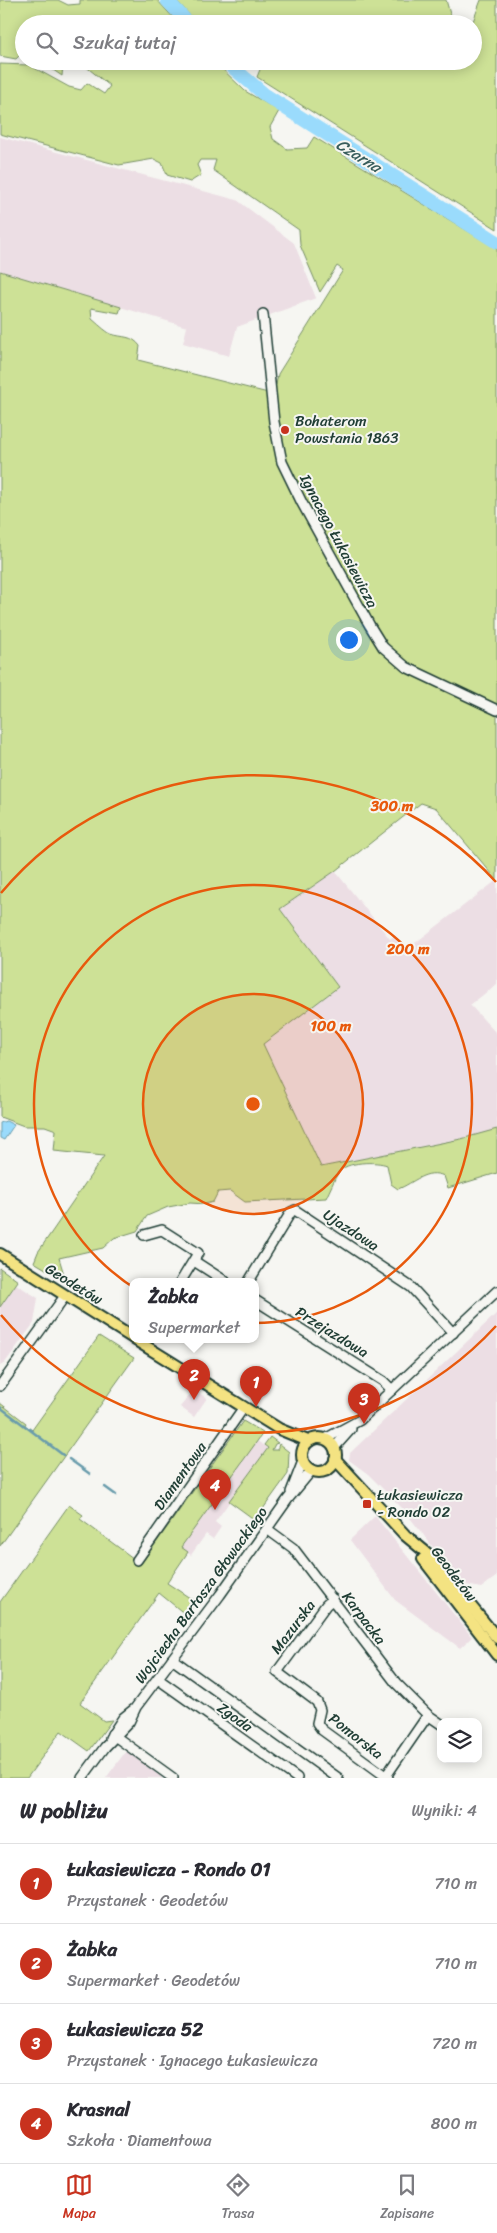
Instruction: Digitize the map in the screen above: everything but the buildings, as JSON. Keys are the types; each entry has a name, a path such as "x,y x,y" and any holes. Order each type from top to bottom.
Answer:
{"main road":[{"name":"Geodetów","path":"0,1254 129,1334"},
{"name":"Geodetów","path":"144,1343 279,1429 308,1442"},
{"name":"Geodetów","path":"279,1429 302,1457"},
{"path":"316,1438 325,1439 332,1458 321,1471 312,1470 302,1457 308,1442 316,1438"},
{"name":"Geodetów","path":"332,1458 405,1535 497,1655"},
{"name":"Geodetów","path":"405,1535 428,1554 497,1638"}],"street":[{"name":"Ignacego Łukasiewicza","path":"263,314 274,422 282,462 302,503 370,626 383,647 406,667 497,710"},
{"name":"Ujazdowa","path":"250,1278 291,1212 295,1210 411,1287 453,1333"},
{"path":"144,1235 162,1230 198,1253 183,1278"},
{"path":"194,1261 220,1278"},
{"path":"332,1458 354,1425 497,1291"},
{"path":"0,1386 65,1296"},
{"name":"Przejazdowa","path":"259,1302 383,1380 392,1390"},
{"name":"Diamentowa","path":"138,1560 244,1407"},
{"path":"325,1439 354,1425"},
{"name":"Wojciecha Bartosza Głowackiego","path":"288,1499 302,1457"},
{"name":"Wojciecha Bartosza Głowackiego","path":"82,1778 114,1736 129,1722 136,1707 288,1499 312,1470"},
{"name":"Karpacka","path":"266,1529 293,1548 396,1683 428,1715 437,1721"},
{"name":"Mazurska","path":"277,1672 326,1605 333,1599"},
{"path":"172,1658 338,1778"},
{"name":"Pomorska","path":"277,1672 317,1702 320,1710 317,1723 322,1730 387,1777"},
{"name":"Zgoda","path":"158,1678 297,1778"},
{"path":"387,1777 428,1715"},
{"path":"114,1736 173,1778"}],"shaded area":[{"path":"0,137 237,200 294,243 316,298 237,327 229,356 183,343 187,327 0,271"},
{"path":"335,871 390,939 395,935 406,950 497,880 497,984 470,1005 497,1034 497,1132 321,1167 263,1044 338,987 280,909"},
{"path":"16,1284 38,1298 34,1323 4,1364 0,1365 0,1307"},
{"path":"497,1313 497,1576 481,1588 462,1584 403,1509 368,1474 349,1460 350,1453"},
{"path":"194,1390 207,1398 194,1417 180,1407"},
{"path":"257,1441 268,1448 215,1522 221,1527 213,1539 206,1534 191,1555 188,1553 166,1583 159,1577"},
{"path":"375,1516 472,1637 460,1648 395,1600 350,1540"},
{"path":"126,1751 163,1778 106,1778"}],"green space":[{"path":"0,0 58,0 68,5 80,4 80,0 157,0 171,15 15,15 15,59 0,56"},
{"path":"176,0 446,0 451,15 190,15"},
{"path":"481,0 497,0 497,229 257,77 260,70 482,70 482,15 475,15"},
{"path":"0,64 15,65 15,70 38,70 69,87 81,90 87,83 104,94 110,86 90,70 223,70 245,91 279,111 270,127 273,139 287,149 307,148 314,137 497,249 497,880 436,808 421,803 335,871 280,909 338,987 263,1044 321,1167 461,1139 497,1129 497,1173 448,1188 444,1176 431,1174 420,1177 398,1189 391,1184 387,1165 361,1163 347,1166 338,1173 326,1198 245,1202 230,1191 218,1192 213,1202 205,1204 190,1203 168,1207 147,1216 137,1231 114,1238 103,1248 59,1258 66,1281 34,1262 38,1252 104,1156 54,1151 56,1130 45,1126 24,1126 0,1117 0,271 121,307 119,313 91,308 92,319 111,334 130,338 137,342 140,346 138,360 268,393 276,385 278,374 343,270 337,266 320,292 300,245 299,230 213,170 216,160 200,160 197,165 201,175 190,182 167,175 162,163 154,159 119,165 0,134"},
{"path":"53,70 62,70 62,76"},
{"path":"0,1268 18,1281 0,1307"},
{"path":"99,1336 134,1358 0,1546 0,1403 32,1430"},
{"path":"243,1421 263,1433 181,1547 188,1552 167,1583 196,1602 186,1615 159,1593 80,1703 104,1721 112,1720 89,1751 61,1731 27,1778 0,1778 0,1602 69,1505 83,1515 80,1519 141,1564"},
{"path":"270,1437 278,1443 275,1444 272,1450 277,1450 279,1444 289,1452 288,1474 255,1520 229,1501 268,1448 264,1445"}],"water":[{"path":"6,1121 14,1125 4,1140 0,1138 0,1123"}],"waterway":[{"name":"Czarna","path":"167,0 181,15"},
{"name":"Czarna","path":"236,70 265,95 497,242"},
{"path":"0,1407 63,1455"},
{"path":"69,1459 90,1474"},
{"path":"105,1487 116,1495"}],"place":[{"name":"Bohaterom Powstania 1863","path":"285,430"},
{"name":"Żabka","path":"194,1400"},
{"name":"Łukasiewicza - Rondo 01","path":"256,1407"},
{"name":"Łukasiewicza 52","path":"364,1424"},
{"name":"Łukasiewicza - Rondo 02","path":"367,1504"},
{"name":"Krasnal","path":"215,1510"}]}
